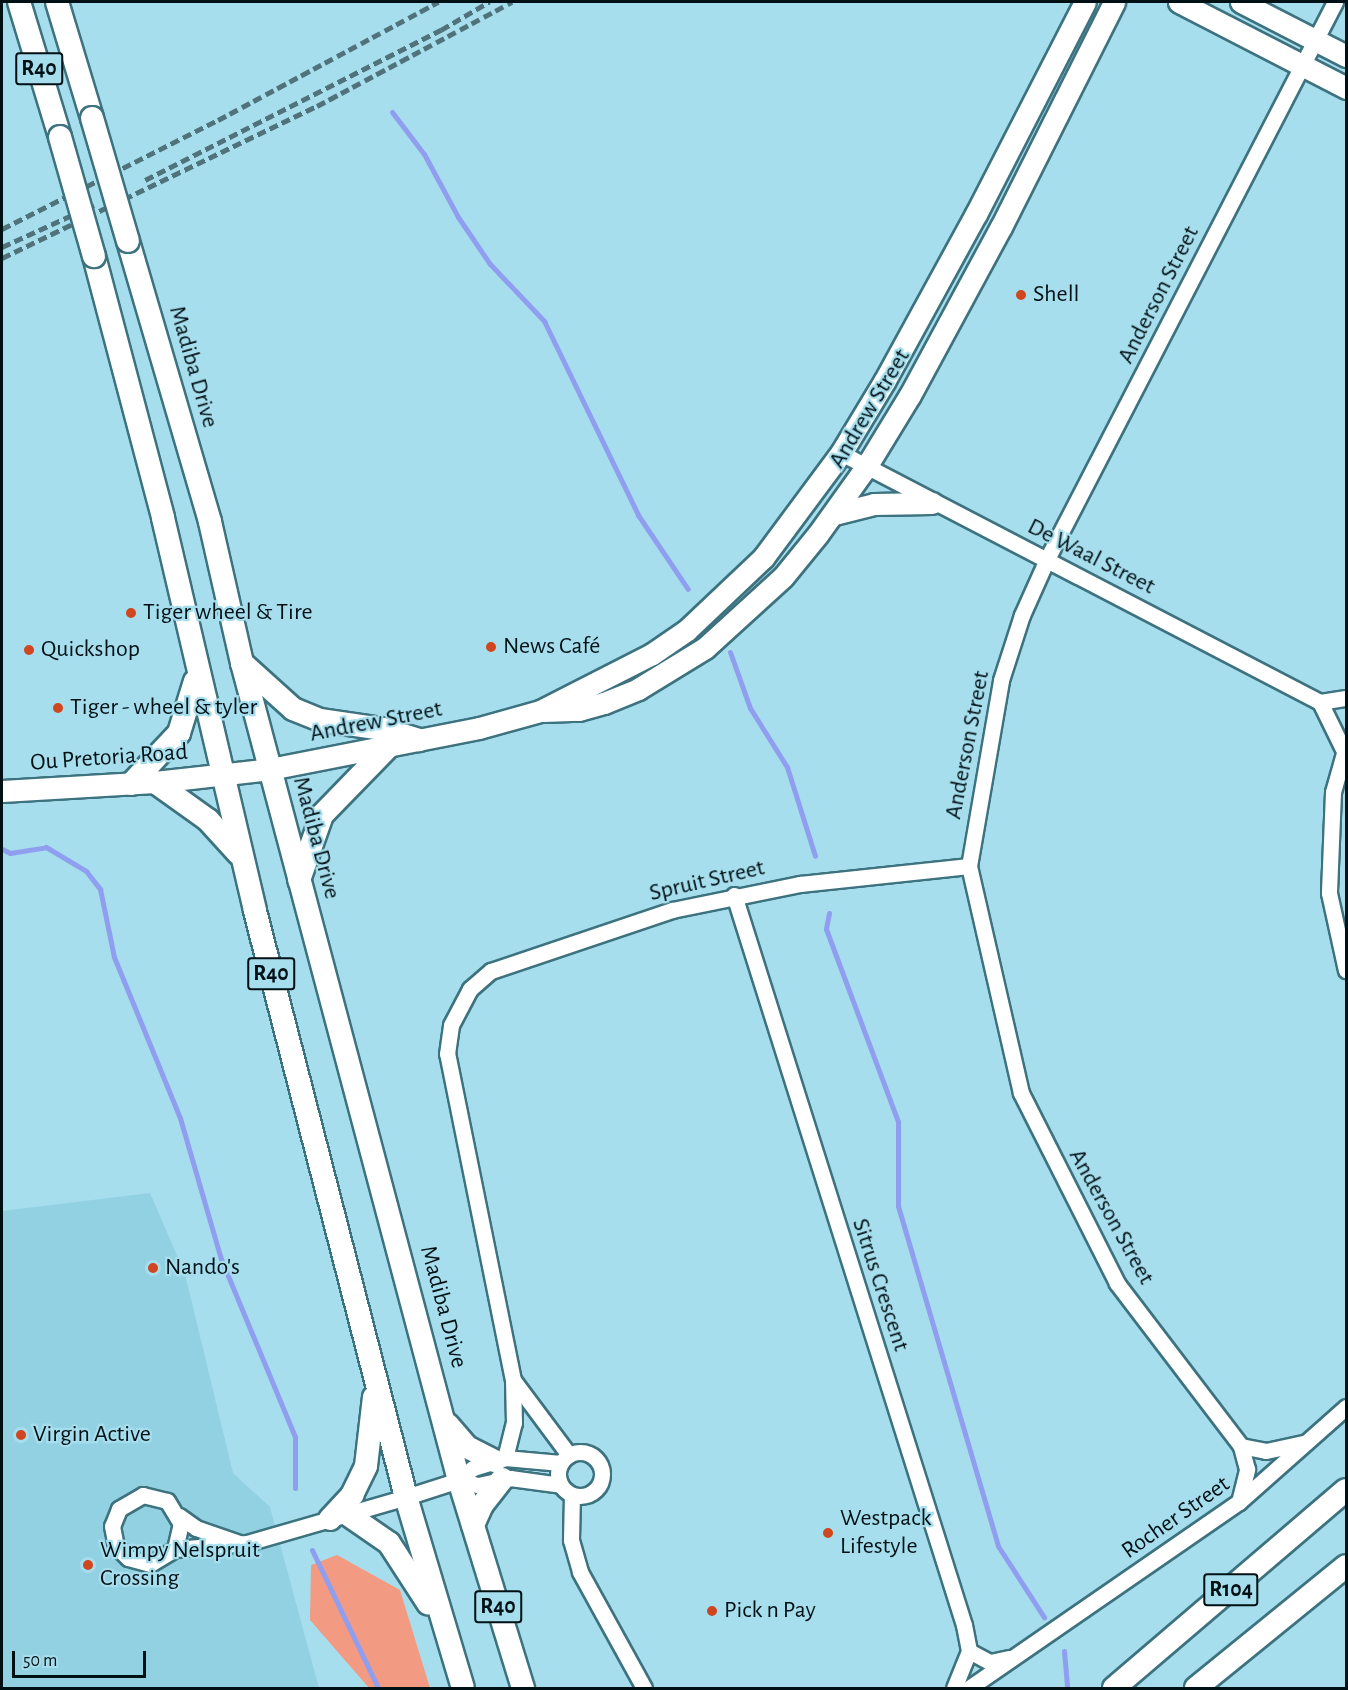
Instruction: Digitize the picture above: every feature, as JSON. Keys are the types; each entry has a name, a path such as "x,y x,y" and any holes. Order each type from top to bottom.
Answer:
{"main road":[{"name":"R40","path":"19,2 94,256 163,518 220,774 241,856 406,1497 463,1689"},
{"name":"Madiba Drive","path":"57,2 210,522 242,663 459,1480 523,1689"},
{"name":"Andrew Street","path":"540,711 652,654 687,630 763,558 841,453 964,234 1085,2"},
{"name":"Andrew Street","path":"220,774 270,769 389,746 540,711 579,710 638,689 705,648 783,577 834,514 866,467 1001,227 1114,2"},
{"path":"1179,2 1347,88"},
{"path":"1241,2 1347,56"},
{"path":"834,514 874,504 932,503"},
{"path":"242,663 302,712 320,720 383,729 419,740"},
{"path":"131,784 179,734 197,674"},
{"path":"299,880 322,815 389,746"},
{"name":"Ou Pretoria Road","path":"2,791 131,784 220,774"},
{"path":"155,782 208,820 241,856"},
{"path":"376,1374 366,1466 339,1516 389,1543 403,1560 445,1632"},
{"path":"444,1418 467,1447 500,1466 473,1525"},
{"name":"R104","path":"1114,1689 1347,1490"},
{"name":"R104","path":"1196,1689 1347,1566"}],"street":[{"name":"Anderson Street","path":"1239,1503 1247,1469 1241,1446 1117,1283 1030,1114 1012,1063 969,866 1001,680 1022,615 1047,559 1335,2"},
{"name":"De Waal Street","path":"841,453 932,503 1047,559 1320,702"},
{"path":"1347,698 1320,702 1346,748 1334,792 1329,893 1347,970"},
{"name":"Spruit Street","path":"513,1380 447,1054 451,1025 470,989 491,970 672,910 734,895 969,866"},
{"name":"Sitrus Crescent","path":"734,895 969,1650"},
{"path":"513,1380 558,1441 565,1459 571,1540 580,1572 644,1689"},
{"path":"175,1549 241,1543 459,1480 478,1485 500,1466 514,1423 513,1380"},
{"name":"Rocher Street","path":"969,1689 1239,1503 1314,1440 1347,1407"},
{"path":"1241,1446 1275,1450 1314,1440"},
{"path":"589,1454 602,1471 594,1491 566,1490 500,1466 589,1454"},
{"path":"179,1516 181,1533 175,1549 160,1561 135,1562 116,1546 112,1526 119,1509 143,1495 167,1501 179,1516 196,1528 241,1543"},
{"path":"954,1689 969,1650"},
{"name":"Rocher Street","path":"969,1650 990,1662 1023,1653"}],"shaded area":[{"path":"150,1193 185,1274 233,1473 270,1507 319,1688 2,1688 2,1211"},
{"path":"337,1555 400,1590 430,1688 369,1688 310,1620 311,1565"}],"waterway":[{"path":"392,112 424,154 458,217 490,264 544,321 638,515 688,589"},
{"path":"730,652 750,708 787,767 815,856"},
{"path":"2,849 10,853 46,847 86,871 100,889 114,957 180,1118 221,1259 295,1437 295,1488"},
{"path":"829,913 826,929 898,1122 898,1206 998,1546 1044,1617"},
{"path":"312,1550 378,1688"},
{"path":"1064,1651 1067,1688"}],"railway":[{"path":"2,229 218,120 438,2"},
{"path":"145,180 441,30 489,2"},
{"path":"2,258 317,106 512,2"},
{"path":"2,247 94,205"}],"place":[{"name":"Shell","path":"1021,295"},
{"name":"Tiger wheel & Tire","path":"131,613"},
{"name":"News Café","path":"491,647"},
{"name":"Quickshop","path":"29,650"},
{"name":"Tiger - wheel & tyler","path":"58,708"},
{"name":"Nando's","path":"153,1268"},
{"name":"Virgin Active","path":"21,1435"},
{"name":"Westpack Lifestyle","path":"828,1533"},
{"name":"Wimpy Nelspruit Crossing","path":"88,1565"},
{"name":"Pick n Pay","path":"712,1611"}]}
